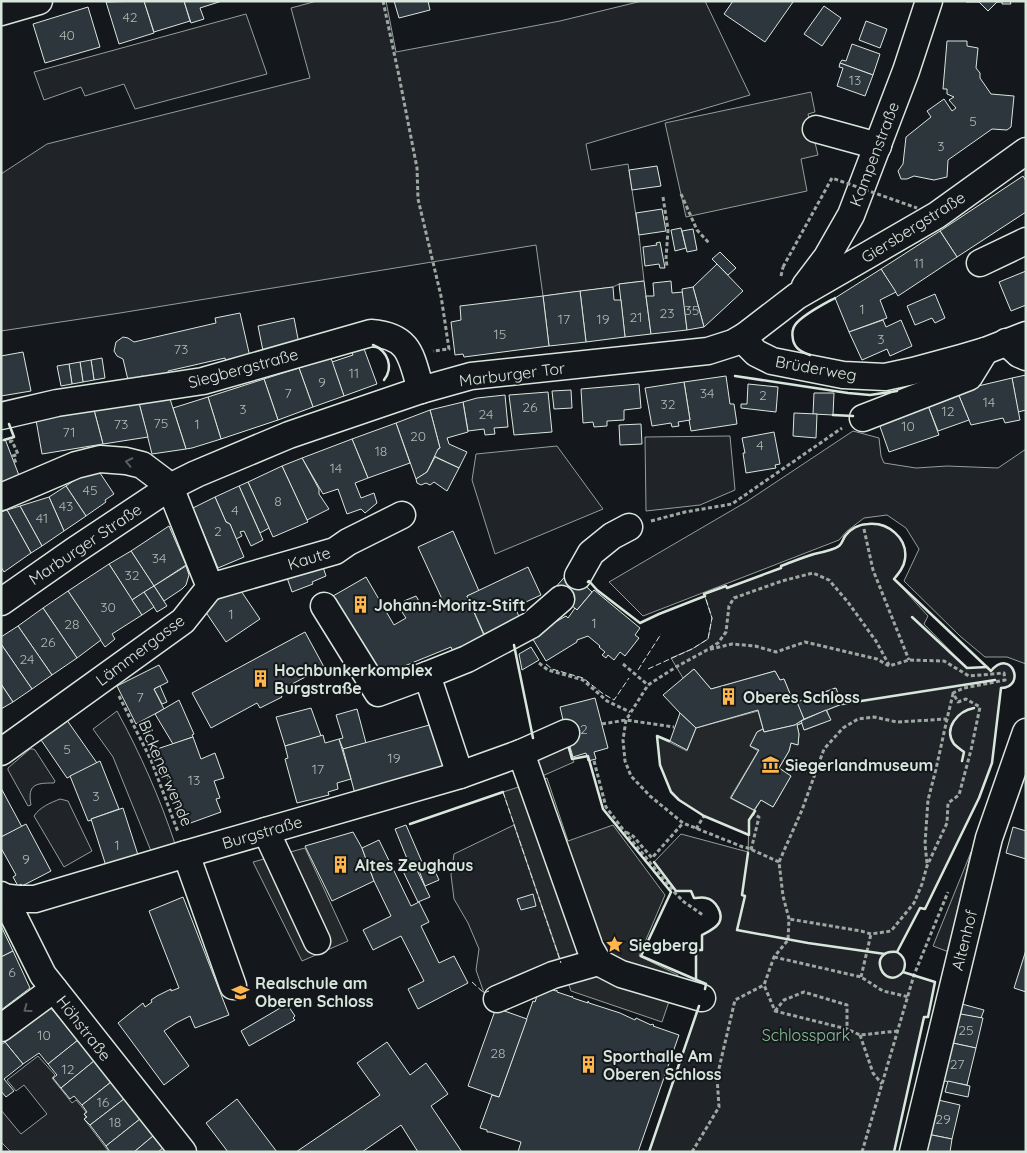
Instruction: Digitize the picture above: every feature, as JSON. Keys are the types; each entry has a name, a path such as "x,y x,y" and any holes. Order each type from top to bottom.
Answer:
{"street":[{"path":"1,12 39,1"},
{"name":"Kampenstraße","path":"797,296 827,257 851,216 906,71 929,1"},
{"path":"816,129 878,146"},
{"name":"Giersbergstraße","path":"797,296 937,215 1023,160"},
{"path":"980,263 1026,241"},
{"name":"Marburger Tor","path":"170,487 196,474 289,435 422,390 471,376 708,352 733,343 797,296"},
{"name":"Siegbergstraße","path":"1,416 57,403 203,381 371,333 382,334 403,344 410,353 422,390"},
{"name":"Brüderweg","path":"744,336 748,345 756,353 772,361 843,375 884,377 913,372 1011,346"},
{"name":"Brüderweg","path":"863,418 969,377 1011,346"},
{"path":"1,498 76,465 100,459 126,461 142,465 170,487 210,587"},
{"name":"Marburger Straße","path":"1,602 170,487"},
{"name":"Kaute","path":"210,587 336,551 348,542 402,515"},
{"path":"578,576 591,553 612,536 629,527"},
{"name":"Lämmergasse","path":"1,752 182,621 210,587"},
{"path":"324,606 378,693 466,659 531,625 562,599"},
{"path":"427,675 460,775"},
{"name":"Altenhof","path":"912,1152 990,838 1026,732"},
{"name":"Burgstraße","path":"2,896 18,899 35,899 460,775 521,753 566,733"},
{"path":"521,753 590,948 598,962 621,974 702,998"},
{"path":"266,831 317,941"},
{"path":"186,854 233,986"},
{"name":"Höhstraße","path":"2,896 43,975 183,1152"},
{"path":"512,998 553,975 598,962"},
{"path":"1,1028 54,989"}],"path":[{"path":"382,1 399,76 416,168 418,199 441,296 447,331"},
{"path":"782,267 832,178 917,208"},
{"path":"681,194 697,230 710,244"},
{"path":"663,197 668,230 667,266"},
{"path":"629,527 685,512 732,504 838,430 863,418"},
{"path":"864,529 873,570 909,660"},
{"path":"779,862 683,823 650,796 631,776 625,761 623,740 626,720 630,712 648,685 718,643 726,632 729,606 734,598 782,581 813,574 829,580 847,601 876,641 890,666"},
{"path":"707,650 732,644 755,646 776,652 805,642 877,659 890,666 909,660 944,661 969,676 1004,673 1005,680 964,688 953,693"},
{"path":"539,664 548,670 583,680 607,701 630,712"},
{"path":"623,664 648,685"},
{"name":"Bickenerwende","path":"108,675 151,760 186,854"},
{"path":"927,866 925,844 928,800 953,693"},
{"path":"789,919 871,934 891,931 914,903 927,866 947,823 948,803 959,795 980,707 966,699 958,702 953,693"},
{"path":"775,1010 764,985 774,957 788,940 789,919 783,896 779,862 802,810 824,749 843,728 858,718 874,717 897,722 947,719"},
{"path":"602,724 626,720 674,727"},
{"path":"594,761 606,806 675,893 684,902 703,915"},
{"path":"751,850 759,817 753,814"},
{"path":"696,829 704,816"},
{"path":"624,831 633,836 652,858 683,823"},
{"path":"862,1152 914,975 949,890"},
{"path":"861,977 871,934"},
{"path":"774,957 861,977 883,991 909,997"},
{"path":"692,1152 719,1107 717,1077 734,1000 764,985"},
{"path":"775,1010 784,1000 804,992 847,1005 847,1029"},
{"path":"775,1010 860,1034 898,1031"},
{"path":"860,1034 873,1073 882,1084"}],"green space":[{"path":"317,1 386,1 396,52 560,21 642,1 705,1 750,95 586,144 591,170 628,164 644,281 543,296 536,245 1,331 1,174 47,144 310,78 291,8"},
{"path":"246,14 267,74 135,109 124,84 85,96 81,87 44,100 34,72"},
{"path":"853,431 879,438 881,456 884,463 916,468 947,466 998,468 1026,449 1026,664 1007,657 985,657 960,636 904,581 919,549 906,528 887,515 864,518 839,540 643,616 609,582 746,502"},
{"path":"730,436 735,490 700,505 646,511 645,437"},
{"path":"557,446 603,509 495,554 472,480 476,454"},
{"name":"Schlosspark","path":"863,524 885,525 902,541 905,562 894,579 928,616 924,624 967,668 987,667 991,670 998,664 1005,663 1010,666 1015,676 1009,686 1001,689 992,763 979,798 925,909 920,908 897,952 904,961 903,972 935,982 928,1017 924,1018 894,1152 649,1152 706,984 696,980 696,950 702,950 702,935 717,925 720,919 720,912 713,901 710,899 694,898 690,891 676,891 654,862 681,834 748,852 749,820 761,800 773,807 791,776 779,768 789,751 791,743 798,745 799,734 797,725 802,723 805,730 830,720 827,710 842,704 835,688 797,702 793,701 784,679 780,680 775,671 711,689 694,669 683,678 671,658 692,649 708,639 712,618 704,594 726,586 728,588 781,568 781,566 840,546 848,533"},
{"path":"117,711 149,776 175,844 151,851 113,757 93,729"},
{"path":"566,744 574,762 540,777 532,760"},
{"path":"30,749 35,750 55,781 54,783 42,783 34,786 30,793 31,805 28,806 8,768"},
{"path":"60,799 68,801 92,851 64,867 34,816 42,808"},
{"path":"514,825 561,963 484,993 476,970 479,949 468,923 454,899 451,875 454,854"},
{"path":"971,852 949,952 933,946"},
{"path":"38,1056 55,1075 52,1078 72,1103 76,1100 86,1112 84,1119 109,1152 11,1152 1,1142 1,1110 21,1134 47,1114 24,1085 16,1091 7,1080"}],"shaded area":[{"path":"811,92 815,112 808,114 818,155 801,159 807,191 686,217 665,123"},
{"path":"758,711 763,729 757,732 750,746 758,751 730,798 755,811 749,820 749,835 704,816 679,800 671,792 660,765 657,736 687,751 696,728"},
{"path":"547,778 568,841 613,825 665,895 639,956 678,975 662,1022 571,991 503,792"},
{"path":"305,848 348,941 302,961 253,862"}],"building":[{"path":"144,1 154,33 119,44 106,2"},
{"path":"144,1 184,1 190,21 154,32"},
{"path":"184,1 222,1 200,8 204,19 191,23"},
{"path":"394,1 428,1 430,10 399,18"},
{"path":"733,1 793,2 765,42 724,14"},
{"path":"966,1 1010,1 1011,4 997,2 988,11 979,2"},
{"path":"824,6 841,18 822,46 804,34"},
{"path":"88,7 100,47 45,63 33,24"},
{"path":"866,21 887,29 880,48 859,40"},
{"path":"947,41 967,41 967,46 978,48 976,68 980,73 980,78 991,94 1014,96 1011,127 1007,130 992,129 948,160 947,177 934,180 914,176 901,179 898,171 903,164 906,137 931,117 927,111 944,99 952,111 956,108 949,100 954,97 947,94 947,89 943,89"},
{"path":"852,44 880,54 873,75 840,63 842,60 846,61"},
{"path":"840,63 873,75 865,96 837,86 843,68 839,67"},
{"path":"657,166 661,186 632,190 629,170"},
{"path":"1023,176 1026,181 1026,212 957,257 940,231"},
{"path":"662,209 666,231 639,235 636,213"},
{"path":"681,228 686,248 675,251 671,230"},
{"path":"693,229 697,250 687,252 682,231"},
{"path":"940,231 957,257 898,296 881,269"},
{"path":"660,242 665,268 660,268 659,264 645,266 643,247 657,245 656,243"},
{"path":"720,252 736,268 728,275 712,259"},
{"path":"717,264 743,291 704,327 693,287"},
{"path":"881,269 896,292 880,300 887,318 849,332 835,298"},
{"path":"1026,271 1026,305 1011,311 999,282"},
{"path":"644,281 651,334 625,337 619,284"},
{"path":"671,281 672,293 683,292 687,330 651,334 646,296 654,296 653,283"},
{"path":"613,287 614,300 621,300 625,337 586,342 580,291"},
{"path":"693,287 704,327 687,330 682,289"},
{"path":"580,291 586,342 549,346 543,296"},
{"path":"935,294 945,318 935,323 932,318 915,325 907,306"},
{"path":"543,296 549,346 464,357 463,354 455,355 451,322 461,320 460,306"},
{"path":"240,313 250,357 226,363 225,358 168,371 170,380 145,386 143,376 128,380 123,359 117,356 114,351 116,342 123,337 134,342 216,323 215,318"},
{"path":"294,318 299,344 263,351 258,326"},
{"path":"883,320 886,327 901,320 912,346 890,356 887,349 862,360 849,332"},
{"path":"363,346 377,384 344,396 332,362 353,355 351,350"},
{"path":"23,352 31,391 1,396 1,356"},
{"path":"102,358 105,378 94,380 91,360"},
{"path":"331,358 344,396 313,407 299,368"},
{"path":"91,360 94,380 83,382 80,362"},
{"path":"80,362 83,382 72,384 69,364"},
{"path":"69,364 72,384 61,386 57,366"},
{"path":"299,368 313,407 278,420 264,379"},
{"path":"1026,375 1026,410 1018,412 1012,378"},
{"path":"726,376 730,404 734,404 737,424 691,431 684,382"},
{"path":"1012,378 1020,420 1005,423 1003,418 971,425 957,391"},
{"path":"264,379 278,420 221,439 208,397"},
{"path":"684,382 690,420 678,422 679,426 672,427 671,423 652,426 645,388"},
{"path":"639,384 641,408 624,410 624,420 607,421 607,426 594,427 593,422 583,423 581,389"},
{"path":"748,384 778,387 776,412 741,408 741,404 747,404"},
{"path":"571,390 572,408 554,409 552,391"},
{"path":"957,391 969,420 938,431 927,403"},
{"path":"548,392 552,432 514,435 509,395"},
{"path":"814,393 834,393 833,415 813,414"},
{"path":"505,395 508,427 494,428 495,434 485,435 484,429 468,431 463,402 477,398"},
{"path":"208,397 221,439 186,449 173,408"},
{"path":"170,399 186,449 152,454 139,403"},
{"path":"463,402 468,432 447,438 449,444 467,452 459,468 434,456 440,448 430,410"},
{"path":"139,403 148,437 103,444 94,410"},
{"path":"927,403 939,435 889,452 878,421"},
{"path":"94,410 103,444 42,454 36,420"},
{"path":"430,410 440,448 427,472 416,479 396,423"},
{"path":"794,413 817,414 816,438 793,436"},
{"path":"396,423 410,463 368,478 352,439"},
{"path":"641,424 642,444 620,445 619,425"},
{"path":"774,432 780,464 775,465 776,468 746,473 742,438"},
{"path":"5,439 20,478 1,485 1,441"},
{"path":"352,439 368,478 355,483 361,498 374,493 377,503 365,513 361,509 347,514 338,489 323,494 302,458"},
{"path":"435,457 459,468 447,491 434,482 430,485 417,483 416,479 427,472"},
{"path":"302,458 319,489 319,494 329,509 307,520 282,466"},
{"path":"282,466 308,522 273,537 248,482"},
{"path":"98,470 114,494 86,516 66,486 87,472"},
{"path":"248,482 269,528 260,533 239,486"},
{"path":"66,486 86,516 64,531 49,497"},
{"path":"239,486 263,540 251,546 244,531 240,532 242,536 236,539 215,497"},
{"path":"49,497 64,531 42,546 20,506"},
{"path":"215,497 226,522 230,524 244,557 218,568 193,508"},
{"path":"20,506 42,546 31,553 7,510"},
{"path":"7,510 31,553 4,572 1,567 1,512"},
{"path":"169,526 186,565 154,586 131,551"},
{"name":"Johann-Moritz-Stift","path":"453,531 479,591 467,596 486,640 454,654 451,647 380,676 333,596 366,577 394,625 406,618 402,612 404,601 416,596 423,608 442,599 418,547"},
{"path":"131,551 154,586 132,600 109,564"},
{"path":"321,561 326,576 312,582 313,584 292,592 285,572"},
{"path":"109,564 142,615 112,634 115,639 105,647 68,591"},
{"path":"186,566 189,575 186,585 164,601 154,586"},
{"path":"528,567 541,595 515,607 520,619 484,634 467,596"},
{"path":"570,571 592,592 577,610 553,590"},
{"path":"237,585 260,619 226,642 203,608"},
{"path":"154,586 167,606 157,612 144,592"},
{"path":"594,590 640,628 635,635 639,638 625,656 620,652 614,660 608,655 606,658 602,655 605,652 588,636 577,640 577,642 546,661 531,636 566,616 568,618 575,608 577,610"},
{"path":"68,591 101,640 77,658 43,608"},
{"path":"144,592 154,607 142,615 132,600"},
{"path":"43,608 77,658 52,675 18,626"},
{"path":"18,626 52,675 32,689 1,644 1,637"},
{"name":"Hochbunkerkomplex Burgstraße","path":"305,632 324,667 279,691 282,697 260,708 257,703 211,728 192,693"},
{"path":"1,644 32,689 13,702 1,684"},
{"path":"531,647 539,660 522,670 519,654"},
{"path":"159,665 168,682 154,689 164,709 136,724 117,686"},
{"name":"Oberes Schloss","path":"694,669 711,689 775,671 780,680 784,679 793,701 797,700 804,719 795,725 764,732 758,710 696,728 663,695"},
{"path":"1,684 13,702 1,709"},
{"path":"160,686 167,702 162,704 154,689"},
{"path":"836,688 842,704 804,719 797,702"},
{"path":"595,698 608,748 594,752 596,759 588,761 586,753 573,757 560,707"},
{"path":"179,700 194,734 192,735 193,737 173,744 155,714"},
{"path":"311,708 321,736 285,746 276,717"},
{"path":"357,709 366,743 343,749 339,739 343,738 336,715"},
{"path":"826,710 831,720 804,730 801,721"},
{"path":"680,713 696,728 687,750 670,741"},
{"path":"64,716 97,763 67,778 37,734"},
{"path":"801,721 802,723 797,725 799,734 798,745 791,743 789,751 779,768 791,776 773,807 761,800 754,810 731,798 759,750 750,746 757,732 763,729 764,732 795,725"},
{"path":"433,724 446,767 355,794 343,749"},
{"path":"323,735 325,743 339,739 351,779 337,783 338,789 328,792 329,795 297,803 285,759 288,758 285,746"},
{"path":"193,737 201,759 215,753 224,778 214,781 220,798 216,799 221,812 185,825 157,749"},
{"path":"100,761 119,809 88,821 70,776"},
{"path":"1,788 22,827 1,837"},
{"path":"123,808 138,855 106,866 91,819"},
{"path":"26,824 51,871 22,886 21,884 18,886 13,877 16,875 1,848 1,837"},
{"path":"406,825 422,862 416,865 418,868 416,869 414,864 410,866 395,829"},
{"path":"1013,827 1026,831 1026,859 1006,853"},
{"name":"Altes Zeughaus","path":"353,832 362,848 374,881 332,901 305,846"},
{"path":"379,840 411,906 419,902 429,922 421,926 439,963 454,956 468,983 418,1009 408,989 424,981 401,936 373,950 363,930 391,916 374,881 362,848"},
{"path":"431,862 439,880 425,886 418,868"},
{"path":"399,863 403,869 414,864 430,897 418,902"},
{"path":"533,894 536,906 521,910 517,899"},
{"path":"183,897 229,1015 195,1028 190,1016 164,1031 189,1066 164,1085 118,1023 143,1003 145,1007 157,996 171,989 171,991 179,988 149,911"},
{"path":"1,926 13,951 1,957"},
{"path":"1026,950 1026,992 1014,988"},
{"path":"13,951 30,988 1,1010 1,957"},
{"name":"Sporthalle Am Oberen Schloss","path":"541,986 557,990 557,992 588,1003 588,1001 635,1020 636,1018 679,1035 638,1152 518,1152 521,1142 487,1132 487,1130 480,1128 492,1095 499,1097 533,1001 535,1002"},
{"path":"287,1004 295,1016 293,1018 295,1020 249,1046 241,1031"},
{"path":"962,1004 984,1010 981,1018 959,1014"},
{"path":"50,1007 78,1040 48,1064 39,1053 23,1064 5,1042"},
{"path":"496,1008 527,1019 499,1097 468,1086"},
{"path":"955,1013 983,1018 976,1048 948,1042"},
{"path":"78,1040 94,1061 61,1088 53,1078 57,1075 48,1064"},
{"path":"5,1042 23,1064 4,1079 14,1091 6,1097 1,1091 1,1045"},
{"path":"387,1042 410,1075 426,1063 448,1094 431,1106 462,1152 418,1152 401,1125 362,1152 296,1152 380,1095 357,1063"},
{"path":"948,1042 976,1048 967,1085 939,1080"},
{"path":"94,1061 111,1082 82,1105 74,1096 70,1099 61,1088"},
{"path":"948,1081 970,1086 968,1097 945,1092"},
{"path":"111,1082 124,1099 90,1125 84,1119 87,1117 84,1114 87,1112 82,1105"},
{"path":"124,1099 140,1119 106,1146 90,1125"},
{"path":"237,1099 277,1152 228,1152 206,1123"},
{"path":"934,1099 960,1105 952,1139 927,1134"},
{"path":"140,1119 153,1136 134,1152 110,1152 106,1146"},
{"path":"927,1134 952,1139 950,1152 922,1152"},
{"path":"153,1136 163,1148 158,1152 134,1152"}],"fence":[{"path":"648,669 692,649 708,639 712,618 705,596"},
{"path":"638,670 661,634"},
{"path":"546,664 552,669 583,678 614,700 629,678"},
{"path":"503,792 561,963"},
{"path":"472,982 484,993 489,991"}],"wall":[{"path":"810,355 795,346 792,336 794,327 798,321 835,298"},
{"path":"373,345 382,351 388,360 389,370 384,380"},
{"path":"735,376 848,393 870,395 897,391"},
{"path":"833,415 853,416"},
{"path":"4,440 14,437 9,424"},
{"path":"588,582 640,623 705,596 704,594 726,586 727,588 802,558 834,549 840,545 847,533 855,527 875,524 895,533 903,544 905,559 901,570 894,579 991,671 998,665 1005,663 1013,670 1015,676 1013,682 1009,686 1001,688 992,763 979,798 925,909 920,908 897,952 904,961 903,972 935,982 928,1017 924,1017 894,1152"},
{"path":"912,617 967,668 987,667"},
{"path":"514,645 533,738"},
{"path":"842,704 995,680"},
{"path":"962,761 964,752 954,744 951,738 951,726 958,716 974,708"},
{"path":"669,741 657,736 660,765 671,792 679,800 704,816 749,835 749,820 755,811"},
{"path":"569,748 572,759 588,756 603,809 671,892 641,956 706,984 705,989"},
{"path":"410,824 503,792"},
{"path":"748,853 742,895 745,896 737,930 885,954"},
{"path":"654,862 676,891 691,891 694,898 710,899 716,904 720,912 719,923 702,935 702,950 696,950 696,980"},
{"path":"897,952 887,953 882,957 881,969 884,974 890,977 896,977 903,972"},
{"path":"649,1152 699,1006"}],"place":[{"name":"Johann-Moritz-Stift","path":"360,605"},
{"name":"Hochbunkerkomplex Burgstraße","path":"260,679"},
{"name":"Oberes Schloss","path":"729,697"},
{"name":"Siegerlandmuseum","path":"771,765"},
{"name":"Altes Zeughaus","path":"341,865"},
{"name":"Siegberg","path":"615,945"},
{"name":"Realschule am Oberen Schloss","path":"241,992"},
{"name":"Sporthalle Am Oberen Schloss","path":"589,1065"}]}
